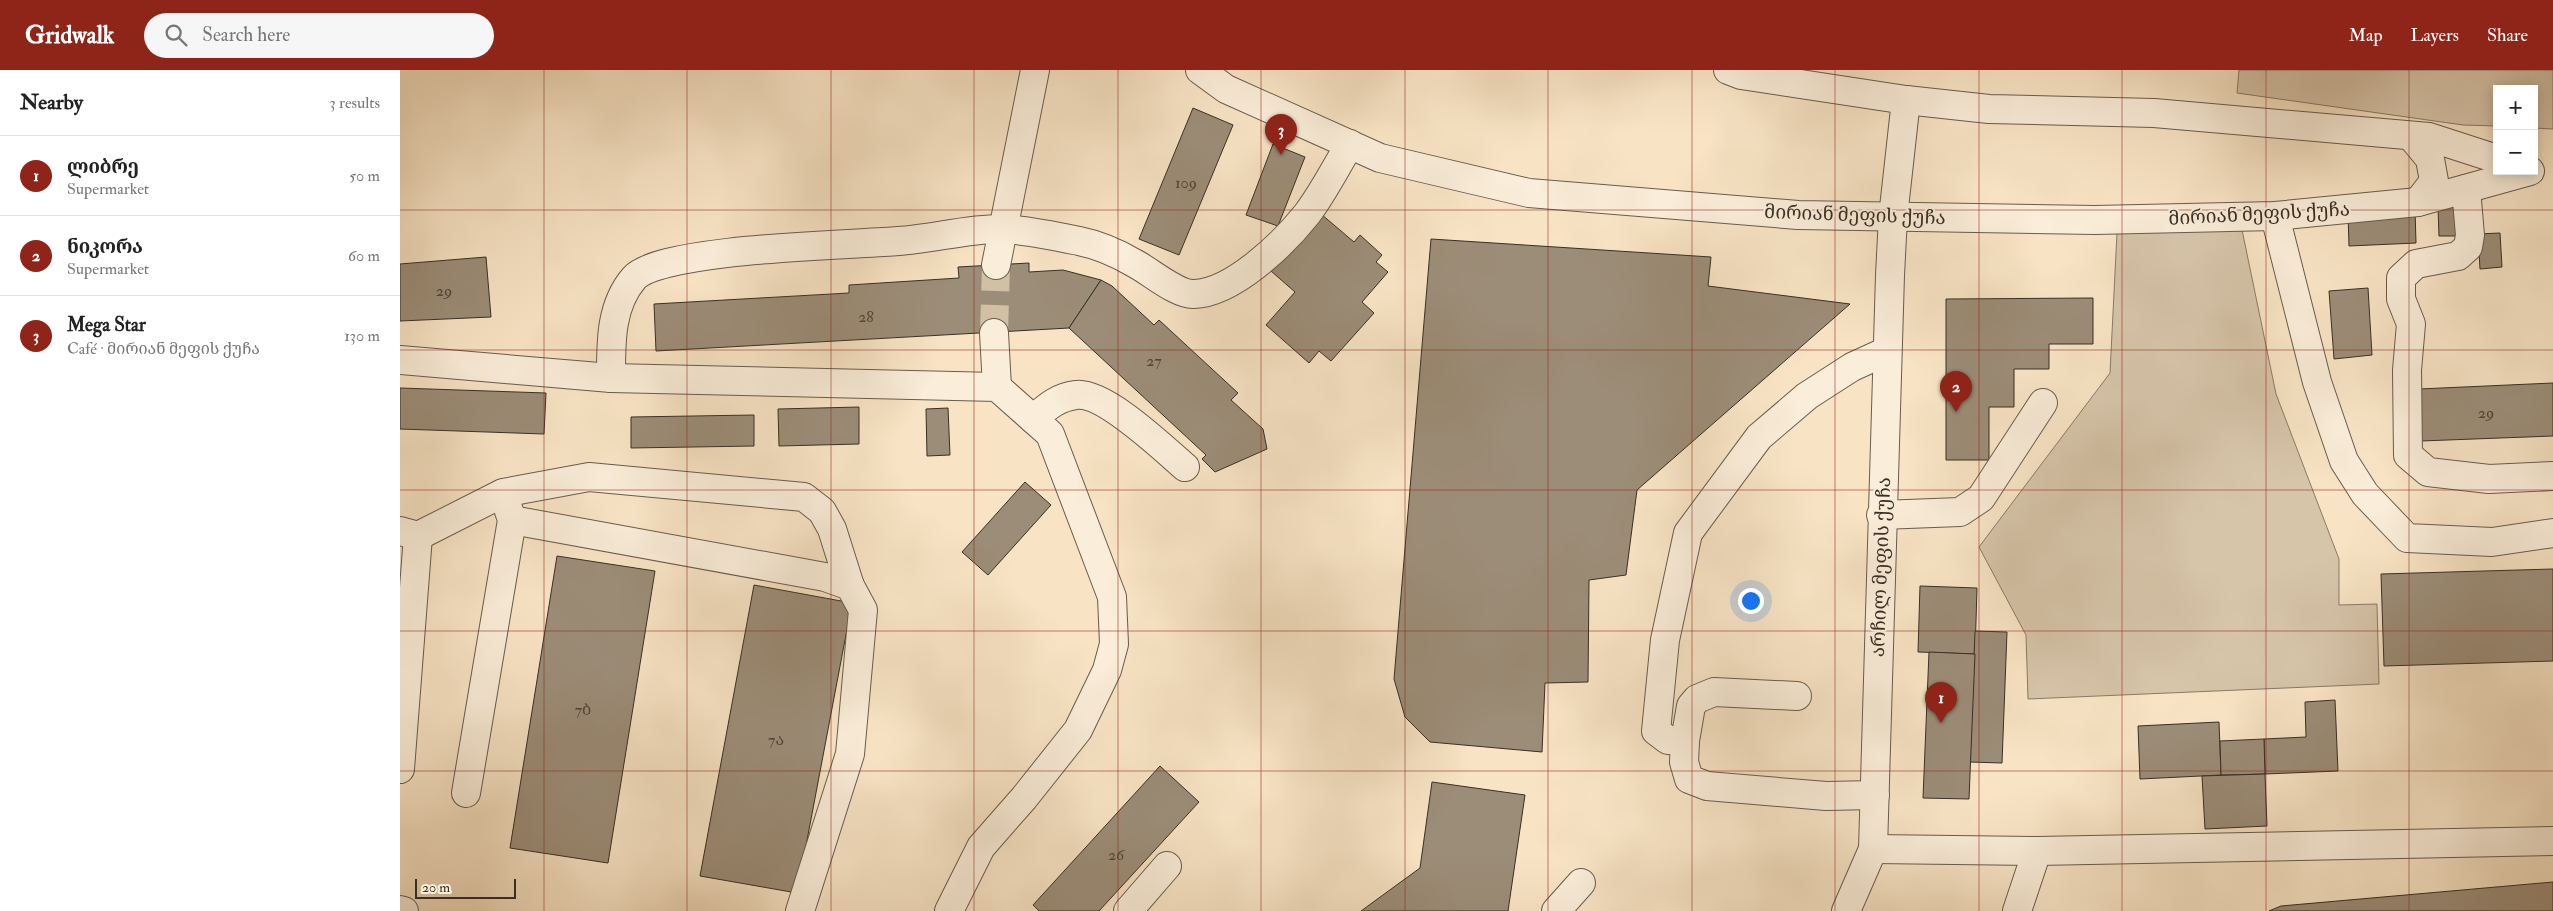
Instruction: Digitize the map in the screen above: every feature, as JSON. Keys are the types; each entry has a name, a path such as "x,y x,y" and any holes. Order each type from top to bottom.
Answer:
{"street":[{"path":"996,265 1036,70"},
{"name":"მირიან მეფის ქუჩა","path":"1200,70 1226,89 1380,158 1529,193 1798,215 2095,220 2276,216 2418,202 2516,175"},
{"path":"1737,72 1906,100 1989,109 2154,113 2430,137 2493,158"},
{"name":"არჩილ მეფის ქუჩა","path":"1846,911 1873,849 1887,351 1893,217 1906,100"},
{"path":"2411,136 2430,159 2434,180 2418,202"},
{"path":"611,378 611,332 621,299 635,276 662,264 726,253 900,241 1002,229 1097,246 1135,263 1173,287 1193,294 1228,286 1275,247 1306,215 1350,144"},
{"path":"2538,171 2553,169"},
{"path":"2466,189 2470,235 2468,247 2458,256 2416,264 2401,278 2401,299 2411,324 2407,370 2408,454 2428,472 2489,479 2553,476"},
{"path":"2276,216 2317,382 2344,461 2365,494 2406,538 2492,542 2553,533"},
{"path":"994,332 998,387"},
{"path":"1685,741 1668,740 1656,731 1665,640 1688,532 1759,437 1807,396 1852,367 1887,351"},
{"path":"400,360 611,378 998,387 1050,434 1112,596 1114,644 1107,670 1078,730 1024,798 981,847 949,911"},
{"path":"1033,419 1054,401 1078,394 1115,408 1185,467"},
{"path":"1882,515 1960,512 1981,498 2043,403"},
{"path":"400,769 409,534 503,493 589,477 804,497 822,511 832,529 850,586 863,610 850,754 800,911"},
{"path":"466,793 512,520 503,493"},
{"path":"512,520 825,577 850,586"},
{"path":"1797,696 1714,692 1704,694 1691,706 1685,741 1686,772 1689,778 1699,784 1826,796 1874,795"},
{"path":"1873,849 2037,851 2553,841"},
{"path":"2017,911 2037,851"},
{"path":"1128,911 1167,866"},
{"path":"1556,911 1581,883"},
{"path":"400,910 404,911"}],"shaded area":[{"path":"2239,70 2553,70 2553,129 2538,128 2538,85 2493,85 2493,126 2463,125 2237,93"},
{"path":"2241,225 2276,394 2339,559 2339,605 2377,604 2379,684 2028,699 2026,635 1979,547 2110,373 2117,233"}],"building":[{"path":"1193,108 1233,125 1179,255 1139,239"},
{"path":"1273,144 1305,157 1278,226 1246,215"},
{"path":"2438,207 2459,207 2460,236 2439,236"},
{"path":"2415,210 2416,243 2349,246 2348,213"},
{"path":"1321,214 1354,242 1360,235 1382,255 1376,262 1388,272 1362,302 1374,313 1331,361 1319,351 1309,363 1266,325 1295,292 1271,271"},
{"path":"2500,233 2502,267 2480,269 2478,234"},
{"path":"1431,239 1711,257 1708,286 1850,304 1637,490 1626,575 1589,580 1588,682 1545,683 1542,752 1430,742 1405,717 1394,679"},
{"path":"486,257 491,317 400,321 400,264"},
{"path":"1029,263 1029,272 1063,270 1101,280 1069,328 656,351 654,304 849,293 849,285 959,278 958,267"},
{"path":"1101,280 1112,286 1154,325 1159,320 1238,393 1231,400 1263,429 1267,449 1215,472 1202,459 1206,455 1069,328"},
{"path":"2368,288 2372,355 2334,359 2329,291"},
{"path":"2093,298 2093,344 2049,344 2049,369 2014,369 2014,407 1989,407 1989,460 1946,460 1946,299"},
{"path":"2553,383 2553,436 2421,441 2419,389"},
{"path":"400,388 546,393 544,434 400,429"},
{"path":"859,407 859,444 779,446 778,409"},
{"path":"948,408 950,455 927,456 926,409"},
{"path":"754,415 754,446 631,448 631,417"},
{"path":"1025,482 1051,505 988,575 962,552"},
{"path":"557,556 655,571 608,863 510,848"},
{"path":"2553,569 2553,661 2384,666 2381,574"},
{"path":"754,585 852,603 797,893 700,876"},
{"path":"1920,586 1977,588 1975,654 1918,652"},
{"path":"1975,631 2007,632 2002,763 1970,762"},
{"path":"1929,652 1975,654 1969,799 1923,798"},
{"path":"2335,700 2338,771 2265,774 2264,739 2306,737 2305,702"},
{"path":"2219,722 2221,775 2140,779 2138,726"},
{"path":"2264,739 2265,774 2221,775 2220,741"},
{"path":"1160,766 1199,802 1099,911 1039,911 1033,905"},
{"path":"2265,774 2267,826 2205,829 2202,776"},
{"path":"1432,782 1525,795 1508,911 1361,911 1420,868"},
{"path":"2553,882 2553,911 2269,911 2281,906"}],"tunnel":[{"path":"994,333 996,265"}],"place":[{"name":"Mega Star","path":"1281,155"},
{"name":"ნიკორა","path":"1956,412"},
{"name":"ლიბრე","path":"1941,723"}]}
